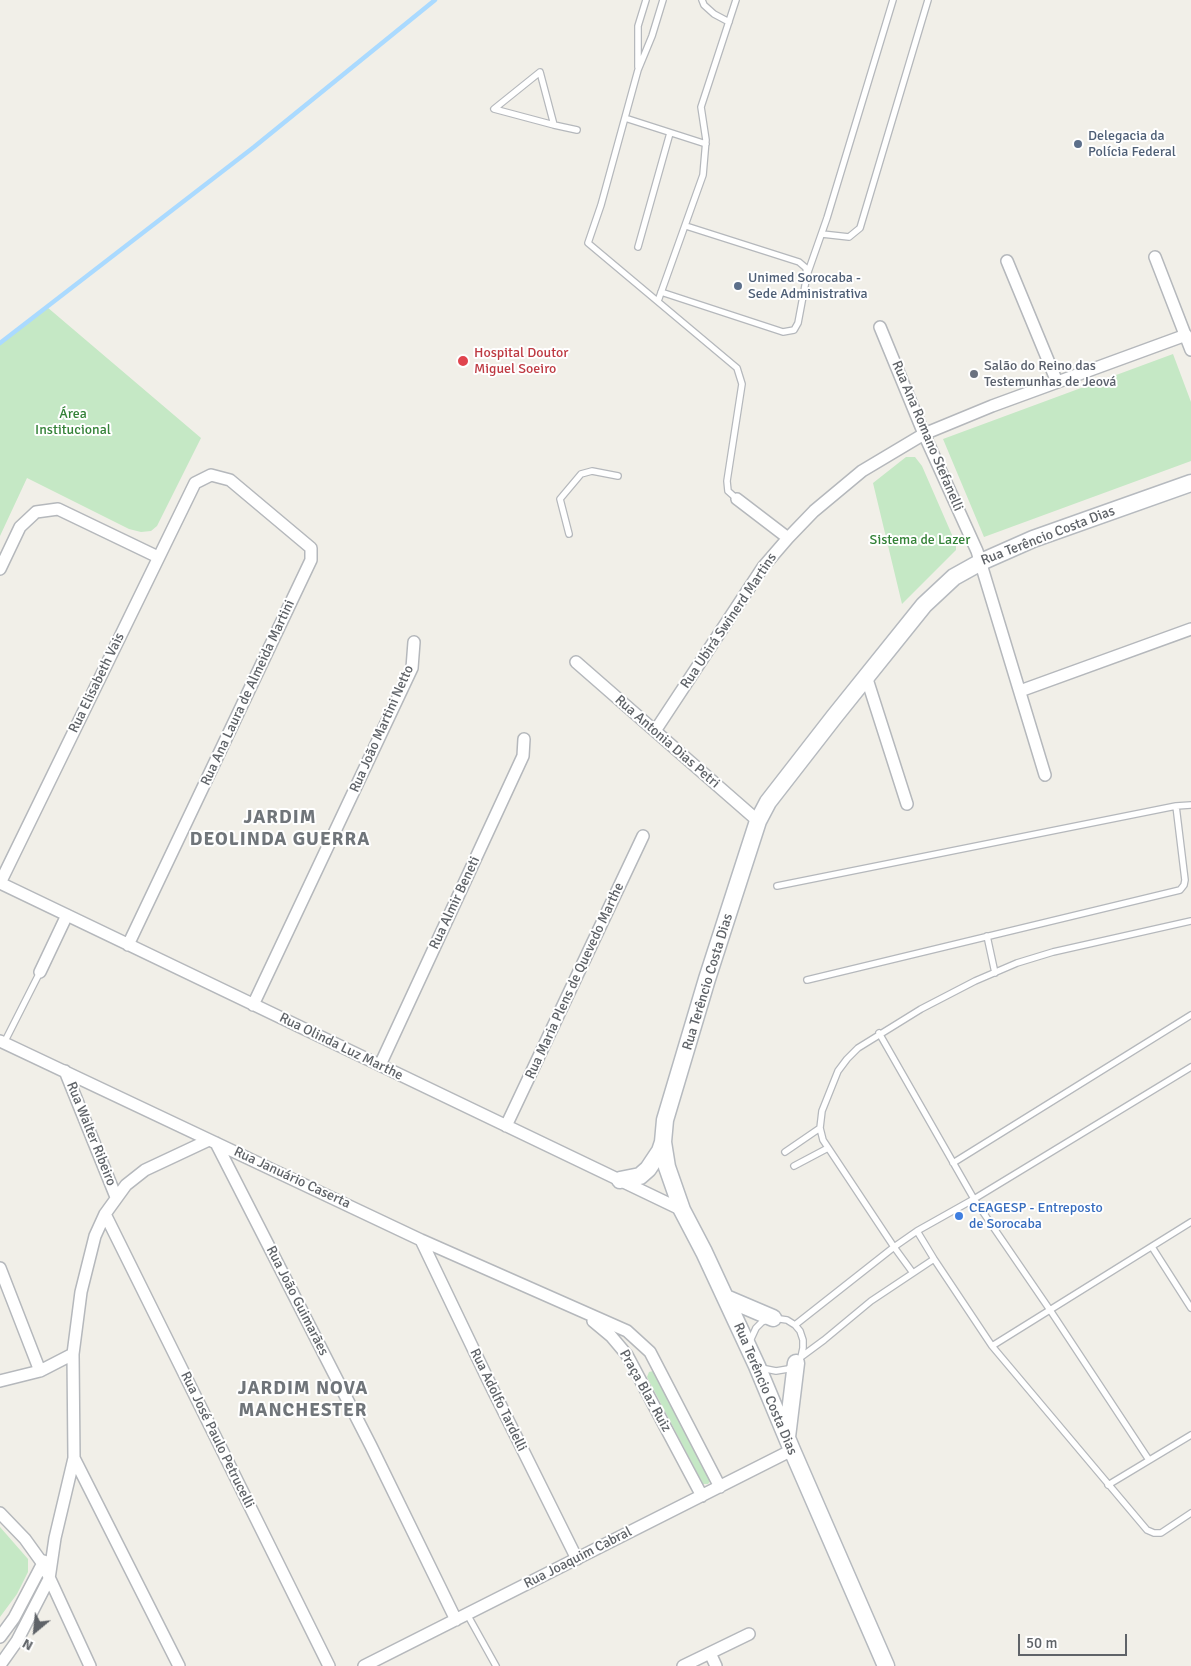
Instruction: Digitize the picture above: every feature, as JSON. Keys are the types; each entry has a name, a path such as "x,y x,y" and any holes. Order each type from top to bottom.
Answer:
{"street":[{"path":"1155,257 1191,350"},
{"path":"1007,261 1057,382"},
{"name":"Rua Ana Romano Stefanelli","path":"880,327 924,434 981,562 1044,775"},
{"name":"Rua Ubirá Swinerd Martins","path":"655,731 763,567 814,510 862,471 924,434 1057,382 1186,335"},
{"name":"Rua Ana Laura de Almeida Martini","path":"128,945 311,560 311,548 230,480 211,476 195,483"},
{"name":"Rua Elisabeth Vais","path":"0,883 195,483"},
{"name":"Rua Terêncio Costa Dias","path":"886,1666 789,1445 757,1366 704,1252 682,1210 667,1166 663,1142 665,1120 758,821 768,802 924,605 954,577 981,562 1033,539 1191,483"},
{"path":"737,499 788,538"},
{"path":"0,569 20,527 36,512 58,509 158,557"},
{"path":"1020,691 1191,630"},
{"name":"Rua João Martini Netto","path":"253,1005 412,668 414,642"},
{"name":"Rua Antonia Dias Petri","path":"576,662 758,821"},
{"path":"866,676 907,804"},
{"name":"Rua Almir Beneti","path":"380,1065 523,756 524,738"},
{"name":"Rua Maria Plens de Quevedo Marthe","path":"506,1126 643,836"},
{"name":"Rua Olinda Luz Marthe","path":"0,883 682,1210"},
{"path":"40,972 67,915"},
{"name":"Rua Januário Caserta","path":"2,1042 421,1240 584,1313"},
{"name":"Rua Walter Ribeiro","path":"65,1071 116,1197"},
{"path":"0,1665 17,1641 49,1579 55,1538 74,1458 73,1354 81,1292 95,1236 105,1214 126,1185 145,1170 213,1141"},
{"name":"Rua João Guimarães","path":"213,1141 461,1617"},
{"path":"620,1180 640,1176 648,1169 660,1151 663,1142"},
{"name":"Rua José Paulo Petrucelli","path":"105,1214 329,1666"},
{"name":"Rua Adolfo Tardelli","path":"421,1240 577,1559"},
{"path":"0,1268 40,1371"},
{"path":"726,1298 773,1318"},
{"name":"Praça Blaz Ruiz","path":"584,1313 627,1331 650,1352 720,1487"},
{"name":"Praça Blaz Ruiz","path":"584,1313 611,1336 627,1355 702,1496"},
{"path":"0,1381 40,1371 73,1354"},
{"path":"789,1445 798,1360"},
{"name":"Rua Joaquim Cabral","path":"364,1666 720,1487 789,1445"},
{"path":"74,1458 178,1666"},
{"path":"0,1513 25,1539 43,1564 90,1666"},
{"path":"0,1637 14,1618 55,1538"},
{"path":"683,1666 749,1634"},
{"path":"710,1653 716,1666"}],"lane":[{"path":"638,70 638,26 646,0"},
{"path":"663,0 652,36 638,70 588,243 737,368 742,384 727,481 728,491 737,499"},
{"path":"702,0 704,5 714,14 729,22"},
{"path":"658,301 703,175 706,144 701,107 736,0"},
{"path":"661,292 783,332 794,330 798,323 808,275 893,0"},
{"path":"822,234 849,237 860,228 928,0"},
{"path":"554,125 540,72 494,109 554,125 576,130"},
{"path":"625,118 706,144"},
{"path":"638,246 670,133"},
{"path":"686,226 799,262 806,268 808,275"},
{"path":"569,534 560,500 581,474 586,472 618,476"},
{"path":"776,886 1176,806 1191,805"},
{"path":"807,980 1180,890 1185,880 1176,806"},
{"path":"913,1273 823,1140 820,1128 822,1111 838,1071 858,1048 879,1033 920,1009 995,972 1054,952 1191,922"},
{"path":"987,936 995,972"},
{"path":"2,1042 40,972"},
{"path":"953,1163 1191,1016"},
{"path":"879,1033 974,1200 1050,1310 1148,1460"},
{"path":"795,1325 917,1231 974,1200 1191,1068"},
{"path":"785,1152 820,1128"},
{"path":"794,1166 828,1148"},
{"path":"992,1346 1191,1222"},
{"path":"917,1231 992,1346 1147,1530 1154,1534 1161,1533 1191,1513"},
{"path":"1152,1247 1191,1308"},
{"path":"757,1366 776,1372 788,1369 871,1301 934,1259"},
{"path":"748,1347 756,1328 762,1322 773,1318 787,1320 800,1331 803,1340 803,1348 798,1360"},
{"path":"1108,1485 1191,1435"},
{"name":"Rua João Guimarães","path":"461,1617 496,1666"}],"green space":[{"name":"Área Institucional","path":"47,307 201,438 157,526 151,531 141,532 129,529 27,478 0,536 0,343"},
{"path":"1173,354 1191,402 1191,461 984,537 943,439"},
{"name":"Sistema de Lazer","path":"906,457 915,457 922,466 956,544 956,550 902,604 873,483"},
{"path":"653,1371 711,1480 708,1484 703,1484 647,1377 649,1372"},
{"path":"0,1527 28,1559 28,1572 17,1594 0,1617"}],"waterway":[{"path":"0,343 254,147 435,0"}],"place":[{"name":"Delegacia da Polícia Federal","path":"1078,144"},
{"name":"Unimed Sorocaba - Sede Administrativa","path":"738,286"},
{"name":"Hospital Doutor Miguel Soeiro","path":"463,361"},
{"name":"Salão do Reino das Testemunhas de Jeová","path":"974,374"},
{"name":"CEAGESP - Entreposto de Sorocaba","path":"959,1216"}],"district":[{"name":"JARDIM DEOLINDA GUERRA","path":"280,829"},
{"name":"JARDIM NOVA MANCHESTER","path":"303,1400"}]}
